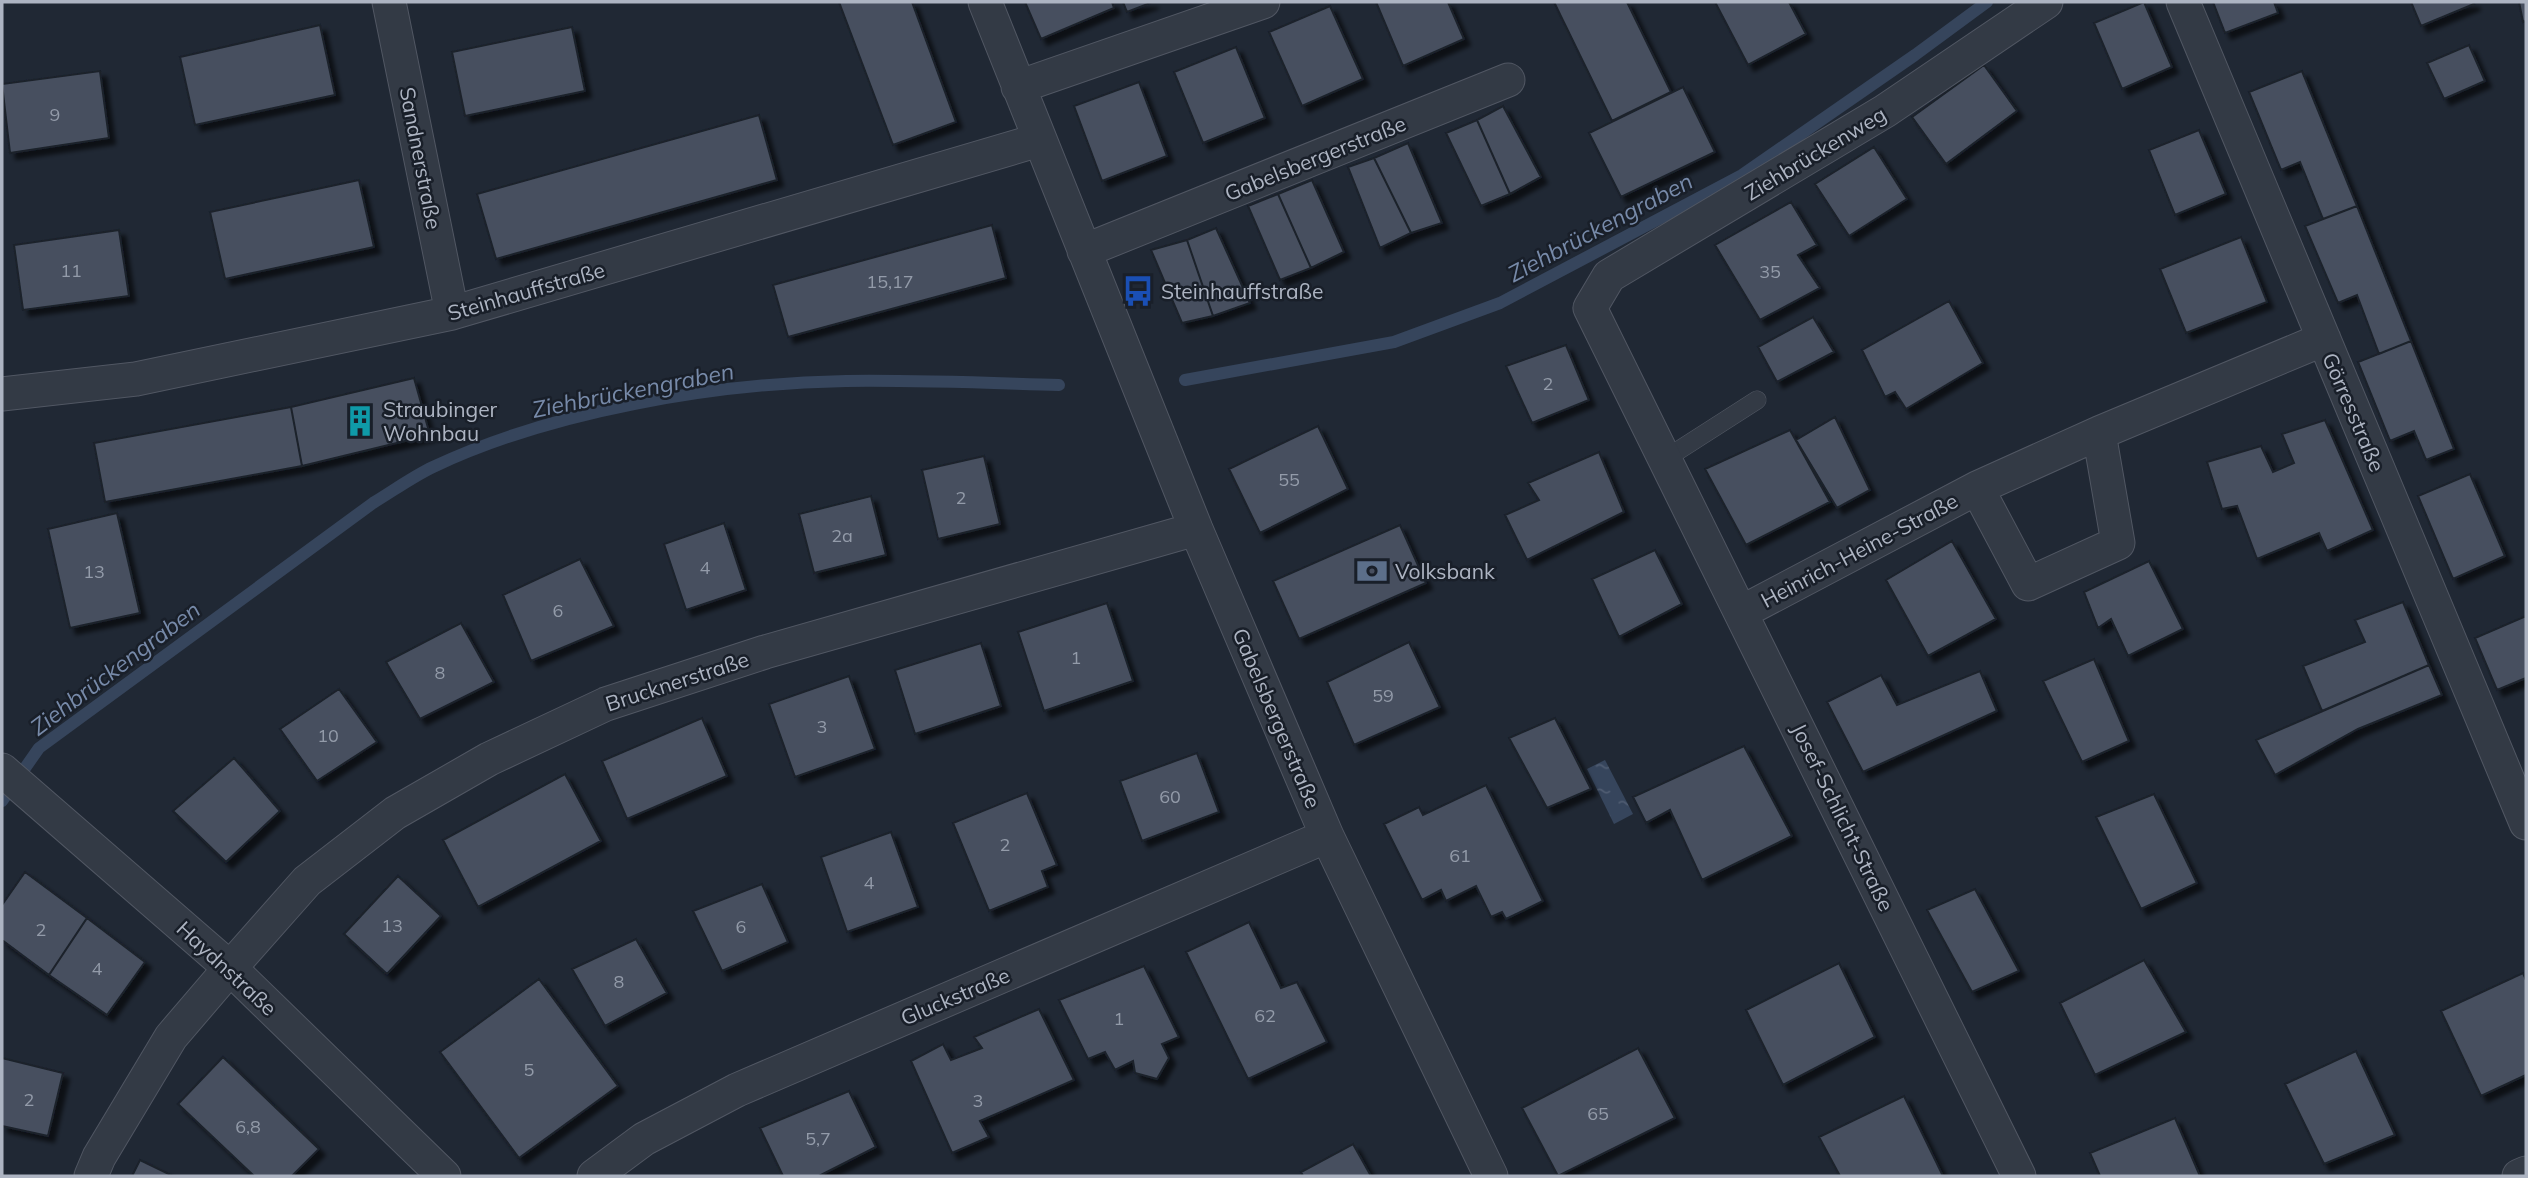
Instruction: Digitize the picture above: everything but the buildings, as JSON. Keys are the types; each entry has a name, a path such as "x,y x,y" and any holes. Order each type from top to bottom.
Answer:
{"street":[{"name":"Sandnerstraße","path":"389,2 452,313"},
{"name":"Gabelsbergerstraße","path":"985,2 1196,529 1327,836 1492,1176"},
{"path":"1018,87 1263,2"},
{"name":"Ziehbrückenweg","path":"1590,308 1608,276 1885,111 2046,2"},
{"name":"Görresstraße","path":"2183,2 2526,823"},
{"name":"Gabelsbergerstraße","path":"1084,251 1508,80"},
{"name":"Steinhauffstraße","path":"2,394 136,379 452,313 1039,140"},
{"name":"Josef-Schlicht-Straße","path":"1590,308 2019,1176"},
{"name":"Heinrich-Heine-Straße","path":"1742,612 1977,488 2099,433 2324,339"},
{"name":"Heinrich-Heine-Straße","path":"1977,488 2028,584 2118,543 2099,433"},
{"name":"Brucknerstraße","path":"91,1176 99,1157 171,1037 307,880 395,813 489,759 606,704 765,652 1196,529"},
{"name":"Haydnstraße","path":"2,770 230,968 444,1176"},
{"name":"Gluckstraße","path":"594,1176 643,1139 737,1090 1327,836"},
{"path":"2519,1176 2526,1173"}],"lane":[{"path":"1665,458 1758,400"}],"water":[{"path":"1605,760 1633,814 1614,824 1587,769"}],"waterway":[{"name":"Ziehbrückengraben","path":"1185,380 1394,342 1500,303 1742,175 1987,2"},
{"name":"Ziehbrückengraben","path":"2,801 39,748 373,503 425,471 479,447 581,416 689,394 743,387 846,381 1059,385"}],"place":[{"name":"Steinhauffstraße","path":"1138,291"},
{"name":"Straubinger Wohnbau","path":"360,421"},
{"name":"Volksbank","path":"1372,571"}]}
